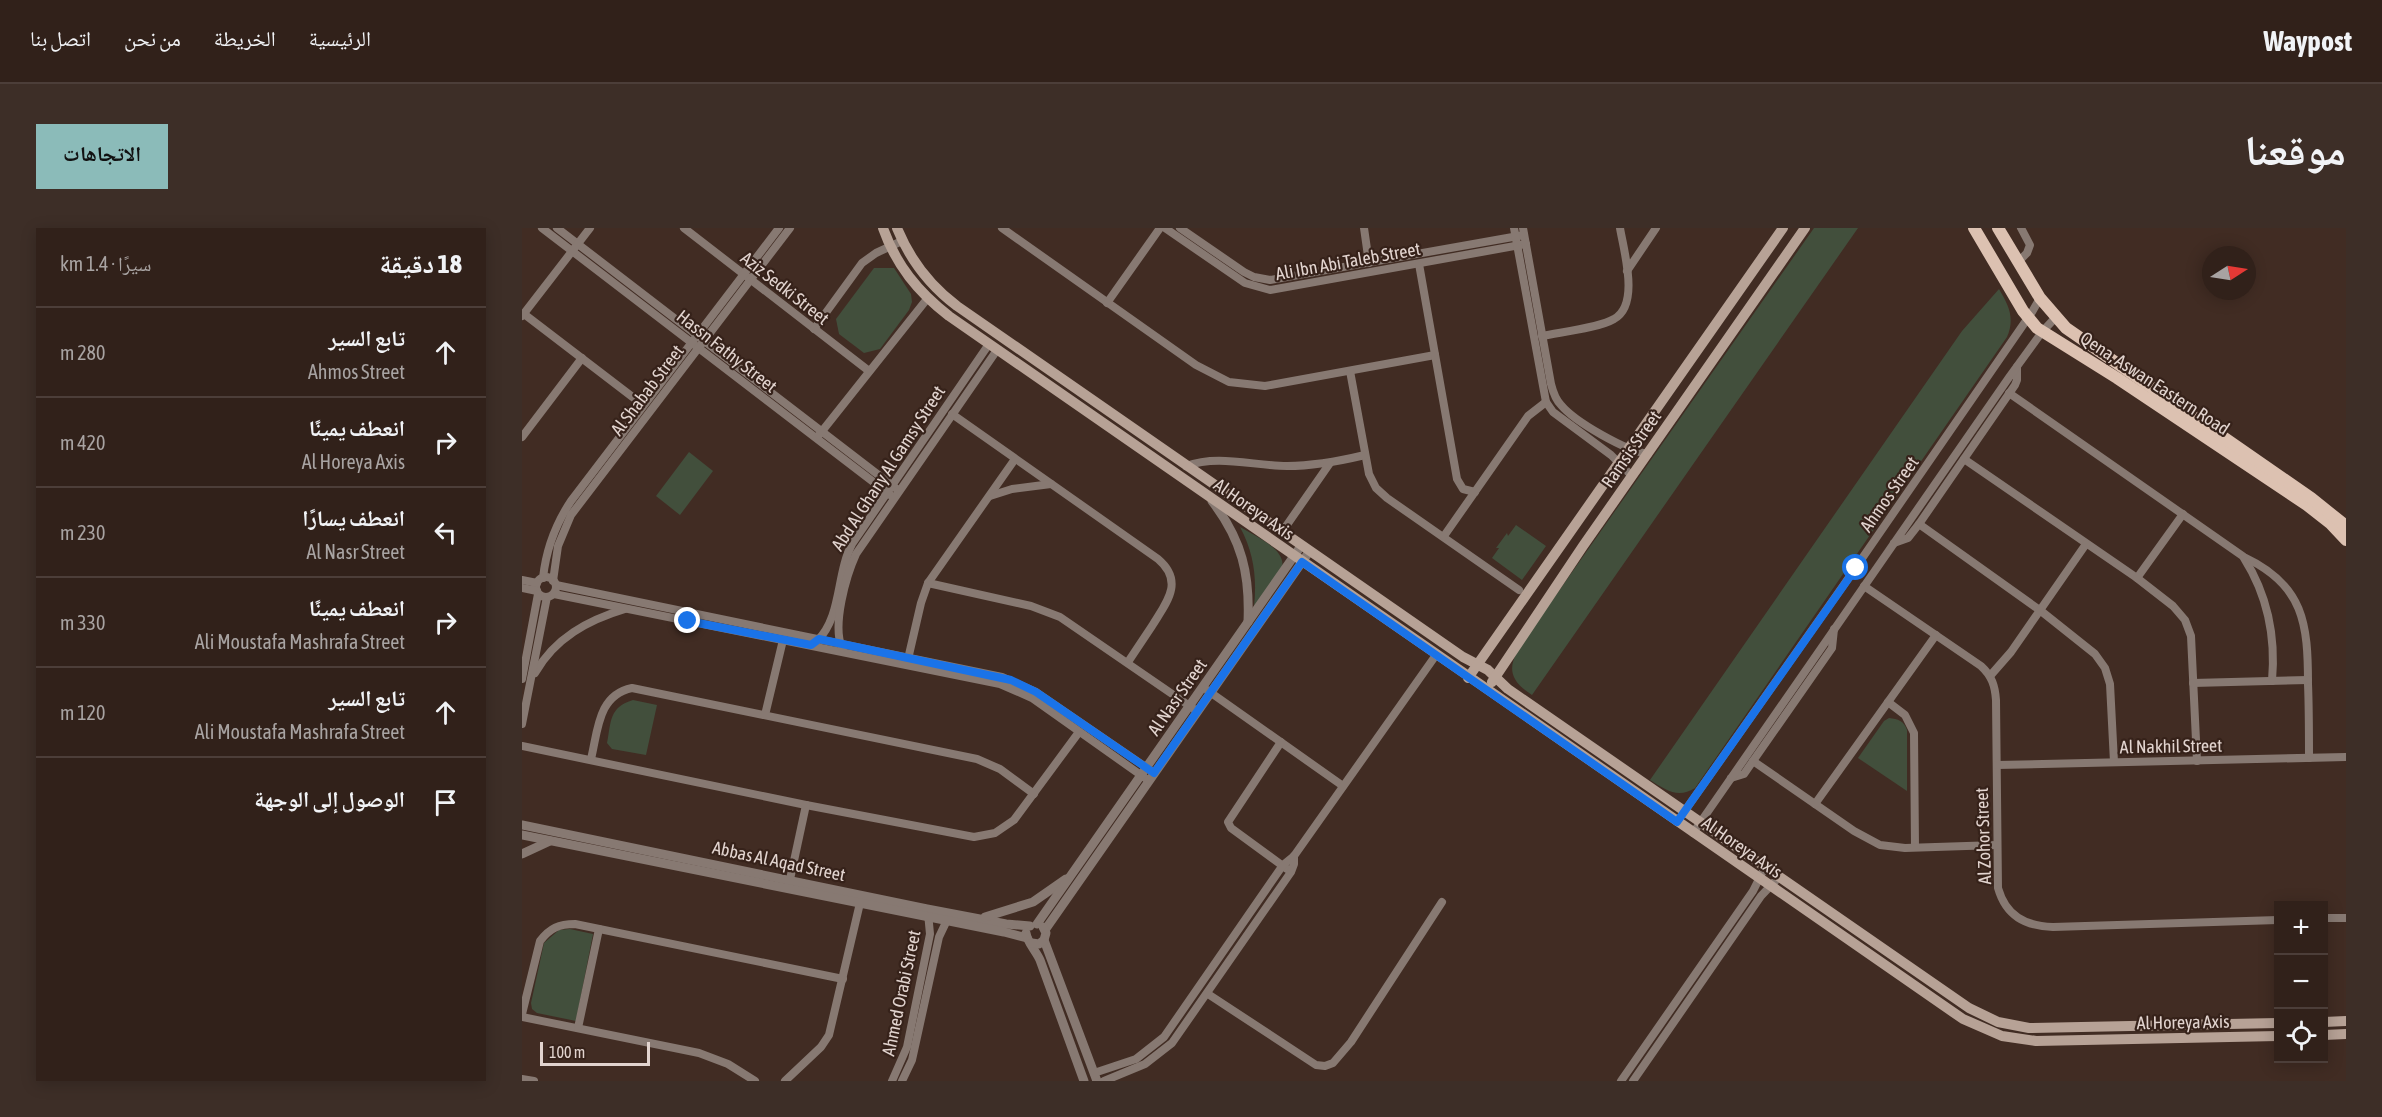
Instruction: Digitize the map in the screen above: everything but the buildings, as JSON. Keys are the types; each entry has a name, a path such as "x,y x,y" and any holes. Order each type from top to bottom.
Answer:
{"main road":[{"name":"Al Horeya Axis","path":"882,228 905,274 927,299 1212,501 1948,1011 1994,1034 2019,1039 2045,1041 2274,1036"},
{"name":"Al Horeya Axis","path":"897,228 902,241 921,272 949,300 1305,549 1463,657 1478,664 1508,689 1983,1016 2006,1024 2037,1028 2274,1023"},
{"name":"Ramsis Street","path":"1468,678 1783,228"},
{"name":"Ramsis Street","path":"1486,689 1805,228"},
{"name":"Qena, Aswan Eastern Road","path":"1974,228 2028,318 2042,332 2117,378 2307,505 2331,523 2346,540"},
{"name":"Qena, Aswan Eastern Road","path":"1998,228 2040,298 2055,318 2071,333 2312,498 2346,526"},
{"path":"1420,644 1427,633"},
{"path":"2328,1022 2346,1021"},
{"path":"2328,1035 2346,1034"}],"street":[{"name":"Hassn Fathy Street","path":"542,228 697,341"},
{"name":"Hassn Fathy Street","path":"557,228 697,341 893,492"},
{"path":"590,228 523,315 643,405"},
{"name":"Aziz Sedki Street","path":"684,228 869,371"},
{"name":"Al Shabab Street","path":"522,724 552,589 558,546 571,515 779,228"},
{"name":"Al Shabab Street","path":"522,679 539,586 550,543 564,511 643,405 751,280 790,228"},
{"path":"1002,228 1205,371 1228,382 1265,386 1435,355"},
{"path":"1107,303 1160,228"},
{"name":"Ali Ibn Abi Taleb Street","path":"1166,228 1239,280 1263,290 1276,290 1526,244"},
{"name":"Ali Ibn Abi Taleb Street","path":"1180,228 1244,273 1264,280 1369,263 1524,231 1552,389 1561,405 1612,441 1629,450 1648,454"},
{"path":"1364,228 1369,263"},
{"path":"1542,336 1608,322 1618,317 1625,308 1628,298 1627,271 1620,228"},
{"path":"1627,271 1656,228"},
{"path":"2018,262 2027,253 2030,245 2021,228"},
{"path":"1514,232 1546,402 1553,412 1620,463 1632,476"},
{"path":"814,328 862,262 902,241"},
{"path":"1419,264 1457,479 1463,489 1475,492"},
{"name":"Ahmos Street","path":"1677,822 1844,586 2040,298"},
{"path":"819,435 927,299"},
{"name":"Ahmos Street","path":"1693,833 2016,368 2055,318"},
{"name":"Abd Al Ghany Al Gamsy Street","path":"811,645 819,639 829,625 849,550 952,414 993,347"},
{"name":"Abd Al Ghany Al Gamsy Street","path":"844,652 840,644 839,618 850,567 859,548 893,492 993,347"},
{"path":"522,437 582,358"},
{"path":"1894,543 1908,538 1919,524 2009,393 2017,380 2016,368"},
{"path":"1350,371 1365,455 1372,481 1381,493 1519,591"},
{"path":"2009,393 2276,578 2295,601 2308,638 2309,758"},
{"path":"1444,536 1528,416 1546,402"},
{"path":"952,414 1169,570 1172,578 1171,594 1128,662"},
{"path":"1186,466 1211,460 1288,466 1330,463 1365,455"},
{"path":"908,658 928,583 1015,459"},
{"path":"1964,459 2137,578 2173,606 2185,620 2191,636 2197,761"},
{"path":"1282,532 1330,463"},
{"path":"988,497 1018,487 1051,484"},
{"path":"1212,501 1230,527 1243,557 1252,626"},
{"path":"2137,578 2183,514"},
{"path":"1919,524 2089,648 2105,668 2110,684 2114,762"},
{"path":"1864,586 1981,666 1990,675 2011,652 2086,544"},
{"name":"Al Nasr Street","path":"1039,930 1305,549"},
{"path":"2244,557 2258,582 2271,623 2272,681"},
{"path":"1856,568 1870,578"},
{"path":"522,580 627,609 1008,687 1032,699 1079,732 1148,774"},
{"path":"928,583 1031,606 1051,613 1128,662 1194,709"},
{"path":"522,588 539,586 819,639 993,675 1019,683 1036,692 1148,774"},
{"path":"1844,586 1857,595"},
{"path":"531,680 545,659 571,633 592,621 627,609"},
{"path":"1731,778 1744,774 1832,648 1834,630"},
{"path":"1815,804 1936,635"},
{"path":"765,715 783,640"},
{"path":"1039,930 1096,1077 1136,1059 1164,1036 1283,865 1294,856 1436,655"},
{"name":"Al Zohor Street","path":"1990,675 1995,691 1997,878 2001,898 2014,915 2032,924 2053,927 2274,920"},
{"path":"2193,683 2308,680"},
{"path":"591,759 603,709 615,694 623,690 642,689 977,759 1000,769 1034,794"},
{"path":"1207,690 1343,786"},
{"path":"1888,702 1905,715 1914,733 1915,847"},
{"path":"522,746 963,837 974,837 995,833 1014,820 1079,732"},
{"path":"1281,742 1228,822 1231,828 1291,872"},
{"name":"Al Nakhil Street","path":"1996,765 2346,757"},
{"path":"1753,761 1872,842 1888,847 1997,845"},
{"name":"Al Nasr Street","path":"1039,930 1075,872 1148,774"},
{"path":"789,884 806,805"},
{"name":"Abbas Al Aqad Street","path":"522,825 948,917 1029,941"},
{"name":"Abbas Al Aqad Street","path":"522,835 789,884 860,903 928,913"},
{"path":"522,854 550,841"},
{"path":"1104,1081 1135,1070 1164,1051 1180,1034 1291,872 1294,856"},
{"path":"1621,1081 1760,879 1765,867"},
{"path":"980,918 1033,902 1051,892 1075,872"},
{"path":"1633,1081 1770,886 1779,877"},
{"path":"1208,994 1316,1065 1329,1065 1336,1060 1365,1023 1442,902"},
{"path":"785,1081 826,1041 832,1027 860,903"},
{"name":"Ahmed Orabi Street","path":"892,1081 900,1068 907,1047 930,933 928,913"},
{"name":"Abbas Al Aqad Street","path":"948,917 980,918 1039,930"},
{"name":"Ahmed Orabi Street","path":"902,1081 912,1060 936,948 948,917"},
{"path":"2328,918 2346,918"},
{"path":"754,1081 737,1069 709,1056 522,1015 537,950 546,932 555,926 565,924 599,929 843,979"},
{"path":"578,1028 599,929"},
{"path":"1039,930 1026,931 1084,1081"},
{"path":"1029,941 1039,944 1039,930"},
{"path":"522,1079 534,1081"}],"green space":[{"path":"1814,228 1858,228 1532,695 1514,678 1512,669 1517,652"},
{"path":"874,268 894,268 911,294 912,302 909,310 880,349 864,353 839,334 836,319"},
{"path":"1999,289 2006,301 2011,318 2007,337 1695,788 1683,793 1672,792 1650,780 1962,331"},
{"path":"689,452 713,471 680,515 656,496"},
{"path":"1516,525 1546,546 1522,580 1492,558 1499,548 1496,548"},
{"path":"1240,527 1268,543 1282,561 1278,577 1254,607 1253,566 1249,546"},
{"path":"633,700 657,705 646,755 612,749 607,743 615,711"},
{"path":"1889,718 1900,721 1907,730 1907,791 1858,758 1884,721"},
{"path":"570,929 593,934 576,1021 537,1013 532,1009 531,1003 544,943 559,930"}],"route":[{"path":"688,621 811,645 819,639 1002,677 1036,692 1154,773 1302,562 1677,822 1856,568"}]}
